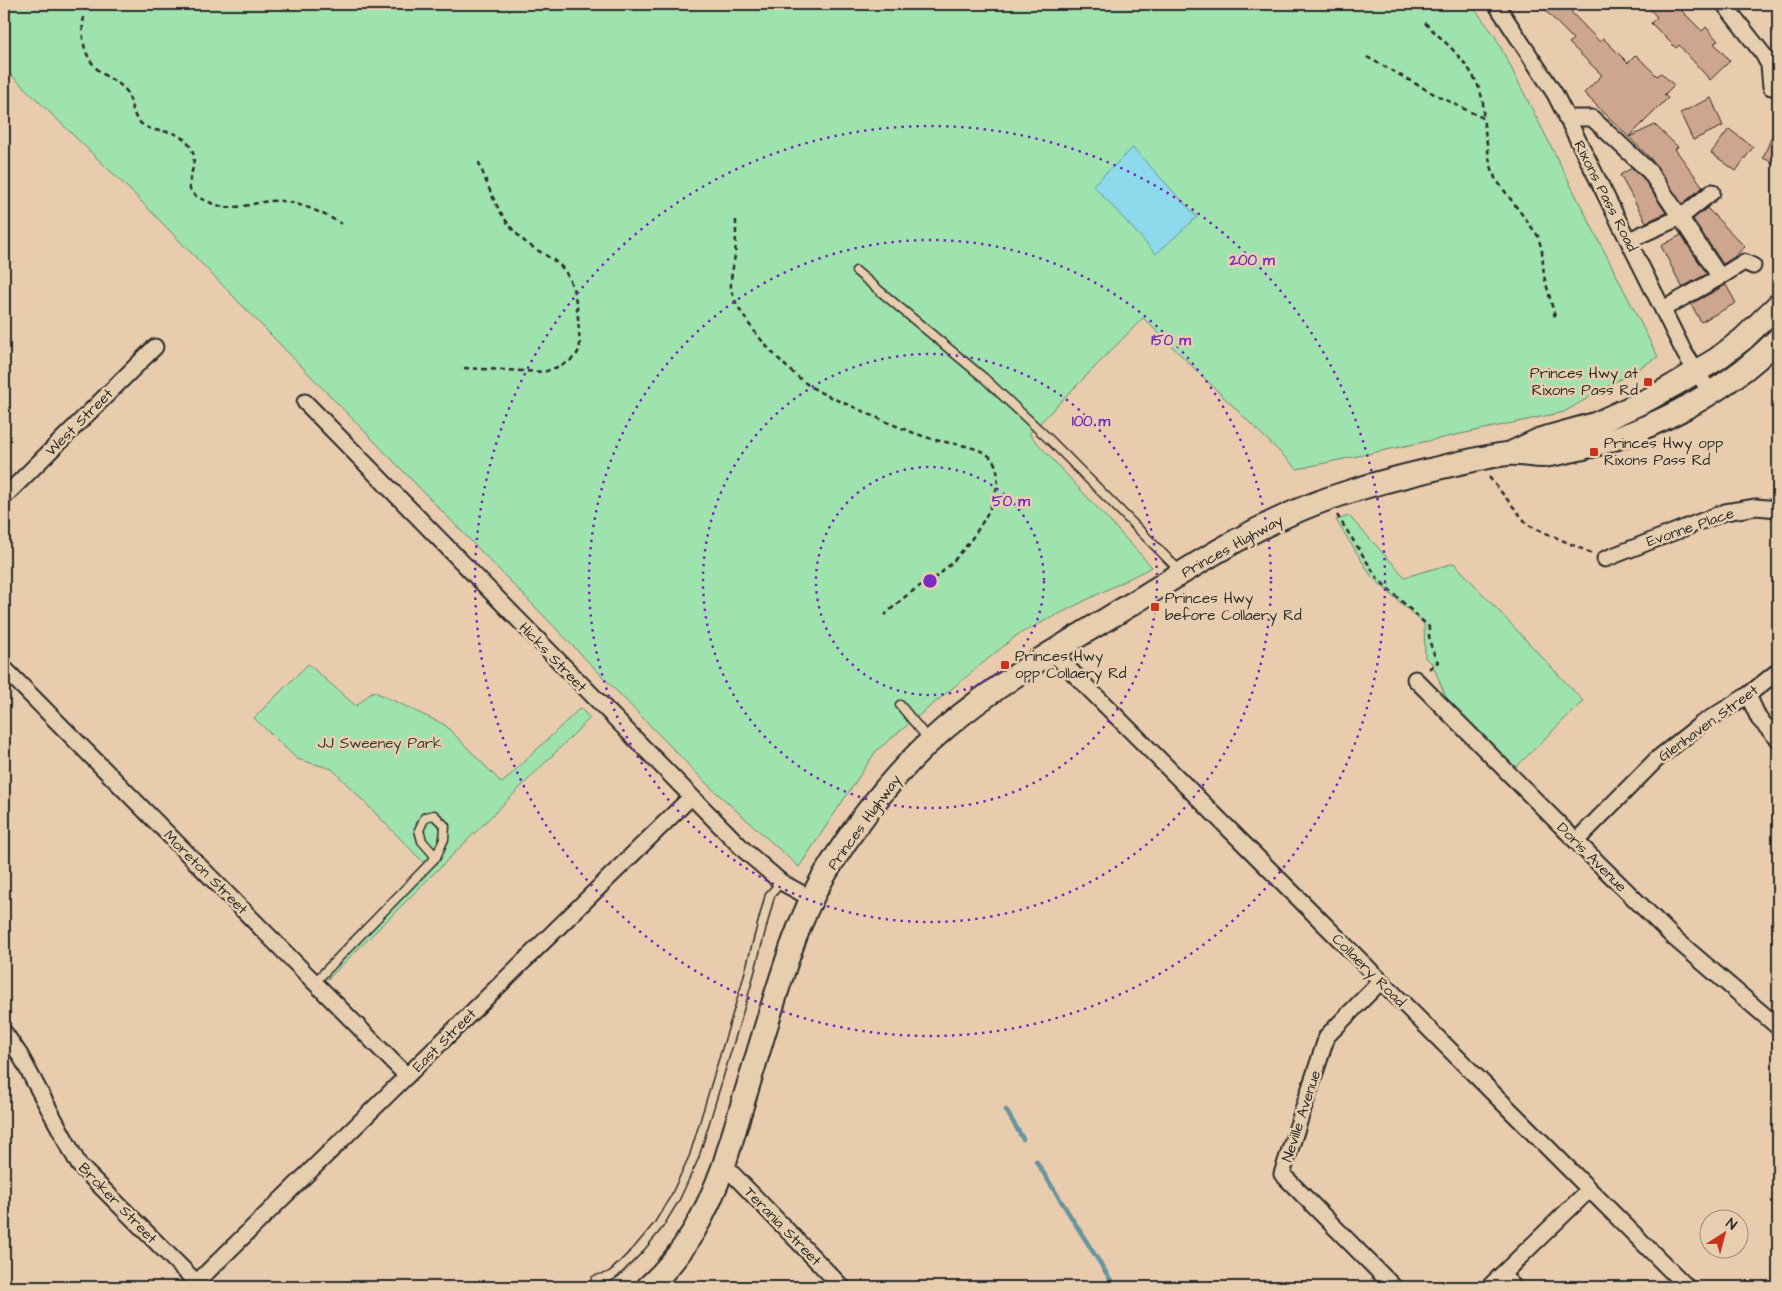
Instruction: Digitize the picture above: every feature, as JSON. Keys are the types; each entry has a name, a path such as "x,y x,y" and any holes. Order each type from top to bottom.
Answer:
{"main road":[{"name":"Princes Highway","path":"648,1287 676,1258 690,1239 712,1197 724,1165 793,942 812,899 843,846 874,803 930,742 968,710 1052,652 1254,531 1282,517 1380,482 1510,454 1541,439 1595,424 1649,399 1727,352 1778,305"},
{"name":"Princes Highway","path":"1510,454 1543,456 1566,452 1632,433 1710,392 1748,365 1778,339"}],"street":[{"name":"Rixons Pass Road","path":"1496,4 1554,94 1685,354 1710,392"},
{"path":"1724,4 1763,54 1769,65 1772,87"},
{"path":"1566,118 1592,118 1650,172 1720,277"},
{"path":"1629,240 1680,217 1712,192"},
{"path":"1663,309 1744,262 1753,266"},
{"name":"West Street","path":"4,497 155,347"},
{"name":"Hicks Street","path":"305,402 744,850 780,882 812,899"},
{"name":"Evonne Place","path":"1605,559 1725,512 1756,507 1778,508"},
{"name":"Collaery Road","path":"1052,652 1687,1287"},
{"name":"Moreton Street","path":"4,668 407,1076"},
{"name":"Glenhaven Street","path":"1576,841 1657,759 1701,724 1748,695 1778,671"},
{"name":"Doris Avenue","path":"1414,679 1673,937 1778,1026"},
{"path":"1748,695 1759,719 1778,739"},
{"name":"East Street","path":"198,1285 407,1076 691,797"},
{"name":"Neville Avenue","path":"1380,982 1326,1036 1282,1174 1394,1287"},
{"name":"Broker Street","path":"4,1032 20,1055 79,1165 198,1285"},
{"name":"Terania Street","path":"724,1165 842,1287"},
{"path":"1489,1287 1589,1190"},
{"path":"1502,1275 1514,1287"}],"lane":[{"path":"856,271 984,378 1058,448 1182,573"},
{"path":"900,704 930,742"},
{"path":"315,982 436,857 444,839 445,826 434,815 425,817 419,830 422,840 436,857"},
{"path":"596,1280 609,1277 615,1273 658,1226 675,1198 691,1165 711,1107 770,895 780,882"}],"path":[{"path":"84,17 82,29 86,53 92,64 102,74 122,86 127,93 138,121 150,129 178,134 191,147 195,162 188,180 189,190 195,196 226,207 263,201 283,201 305,206 342,224"},
{"path":"1425,23 1466,66 1477,84 1482,99 1490,163 1495,178 1538,236 1542,251 1544,276 1555,317"},
{"path":"1367,57 1436,95 1484,118"},
{"path":"464,368 544,372 571,360 580,348 574,295 563,269 555,261 522,240 506,222 491,194 478,160"},
{"path":"736,220 731,288 737,304 751,327 794,374 810,386 833,398 918,435 971,447 984,452 995,465 997,493 990,509 970,541 953,563 936,577 899,601 885,615"},
{"path":"1489,477 1528,525 1605,559"},
{"path":"1337,515 1378,579 1429,627 1433,654 1438,662 1414,679"}],"green space":[{"path":"10,4 1471,4 1495,36 1658,357 1564,412 1297,469 1143,318 1029,434 1152,567 1017,635 876,751 799,867 708,785 135,195 5,69"},
{"path":"1349,516 1405,577 1454,563 1583,701 1515,768 1447,700 1432,663 1425,658 1424,624 1372,577 1336,520"},
{"name":"JJ Sweeney Park","path":"308,664 356,706 373,691 445,725 502,783 580,708 590,718 328,979 319,970 424,863 332,769 297,759 254,718"}],"water":[{"path":"1133,148 1197,217 1156,254 1093,185"}],"building":[{"path":"1539,4 1579,4 1571,12 1600,42 1603,38 1628,63 1636,55 1657,76 1661,73 1674,85 1664,95 1668,98 1629,137 1655,125 1678,147 1675,149 1703,187 1682,204 1651,159 1584,93 1602,75 1569,43 1573,39"},
{"path":"1645,4 1675,4 1702,31 1706,27 1718,41 1714,43 1730,61 1710,80 1679,45 1676,48 1651,23 1657,17"},
{"path":"1711,98 1723,126 1693,140 1680,113"},
{"path":"1778,121 1778,165 1763,158"},
{"path":"1729,129 1753,147 1736,171 1711,153"},
{"path":"1632,168 1643,178 1666,213 1646,222 1620,175"},
{"path":"1707,208 1745,247 1723,264 1693,219"},
{"path":"1681,235 1707,274 1682,287 1661,246"},
{"path":"1726,285 1736,303 1701,322 1691,304"}],"waterway":[{"path":"1006,1110 1023,1139"},
{"path":"1036,1161 1115,1287"}],"place":[{"name":"Princes Hwy at Rixons Pass Rd","path":"1648,382"},
{"name":"Princes Hwy opp Rixons Pass Rd","path":"1594,452"},
{"name":"Princes Hwy before Collaery Rd","path":"1155,607"},
{"name":"Princes Hwy opp Collaery Rd","path":"1005,665"}]}
